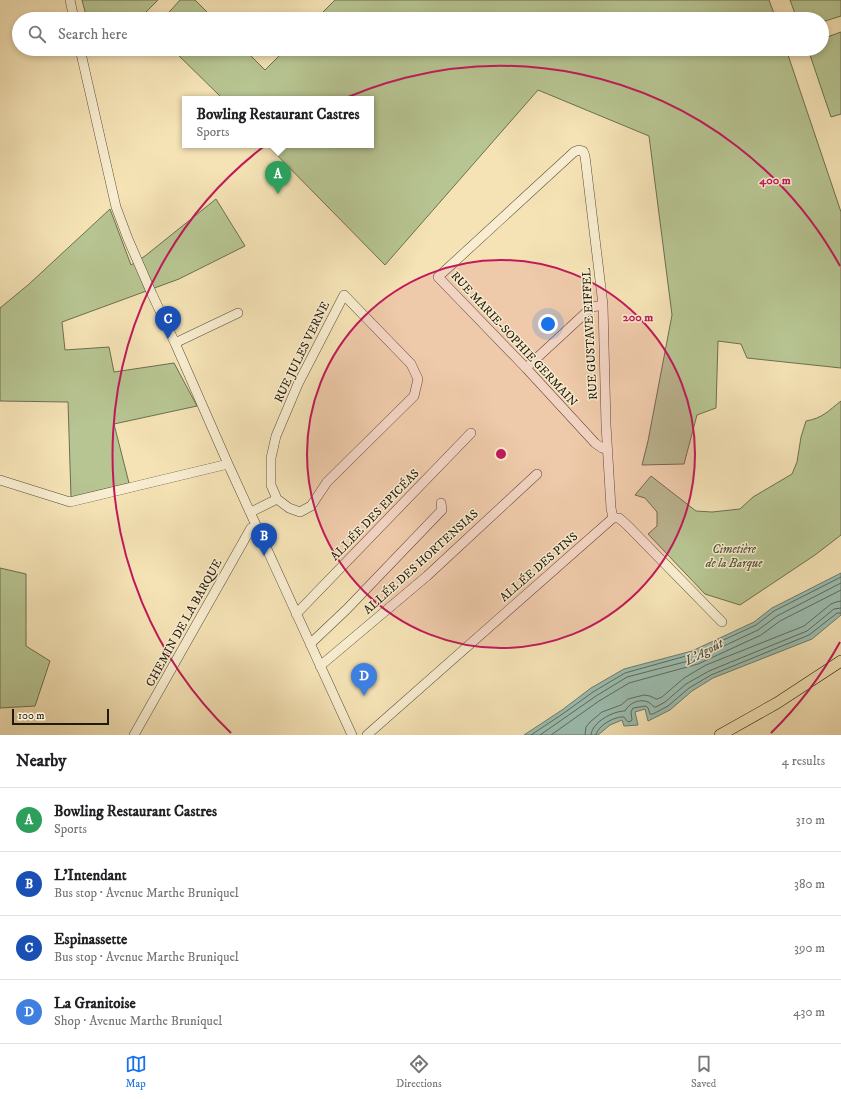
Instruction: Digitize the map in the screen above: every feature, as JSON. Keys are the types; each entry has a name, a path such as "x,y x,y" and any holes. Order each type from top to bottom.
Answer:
{"main road":[{"path":"720,735 777,703 841,661"}],"street":[{"path":"70,0 73,12"},
{"path":"82,56 116,207 128,239 228,464 352,735"},
{"name":"RUE MARIE-SOPHIE GERMAIN","path":"581,150 574,152 438,277 526,368 595,443 602,448 607,449"},
{"name":"RUE GUSTAVE EIFFEL","path":"581,150 584,153 586,161 603,305 607,449 613,518"},
{"name":"RUE JULES VERNE","path":"344,295 411,364 418,379 414,396 327,482 311,506 300,512 289,508 277,498 271,485 271,458 276,436 298,384 344,295"},
{"path":"526,368 592,307 603,305"},
{"path":"175,343 238,313"},
{"name":"ALLÉE DES EPICÉAS","path":"296,614 471,433"},
{"path":"0,480 70,502 228,464"},
{"name":"ALLÉE DES HORTENSIAS","path":"320,666 427,576 537,474"},
{"path":"251,512 277,498"},
{"path":"310,644 442,510 441,503"},
{"path":"613,518 619,518 627,525 722,622"},
{"name":"ALLÉE DES PINS","path":"367,735 613,518"},
{"name":"CHEMIN DE LA BARQUE","path":"134,735 251,528 257,526"}],"green space":[{"path":"82,0 158,0 146,12 85,12"},
{"path":"180,0 195,0 207,12 169,12"},
{"path":"335,0 769,0 773,12 323,12"},
{"path":"790,0 841,0 841,16 829,20 829,12 794,12"},
{"path":"841,32 841,114 831,117 810,56 829,56 829,36"},
{"path":"179,56 251,56 265,70 279,56 788,56 841,212 841,368 747,358 741,344 718,341 716,408 697,415 684,464 642,465 672,315 649,136 538,90 385,265 270,148 374,148 374,96 220,96"},
{"path":"216,199 245,246 179,279 62,322 65,350 109,347 114,372 174,363 197,406 114,424 129,483 71,497 68,402 0,401 0,308 28,285 110,209 131,265 145,256"},
{"name":"Cimetière de la Barque","path":"841,401 841,535 815,555 740,605 705,594 648,534 657,526 657,512 645,498 635,495 651,476 696,511 712,512 740,509 753,497 792,474 797,462 801,437 806,421 821,416"},
{"path":"0,568 26,574 26,646 50,661 35,706 0,708"}],"water":[{"name":"L'Agoût","path":"841,573 841,615 812,639 713,678 692,691 670,710 648,721 645,709 635,712 638,725 624,726 622,720 610,725 598,735 524,735 562,710 591,688 624,669 692,651 754,622 772,608"}],"place":[{"name":"Bowling Restaurant Castres","path":"278,194"},
{"name":"Espinassette","path":"168,339"},
{"name":"L'Intendant","path":"264,556"},
{"name":"La Granitoise","path":"364,696"}]}
